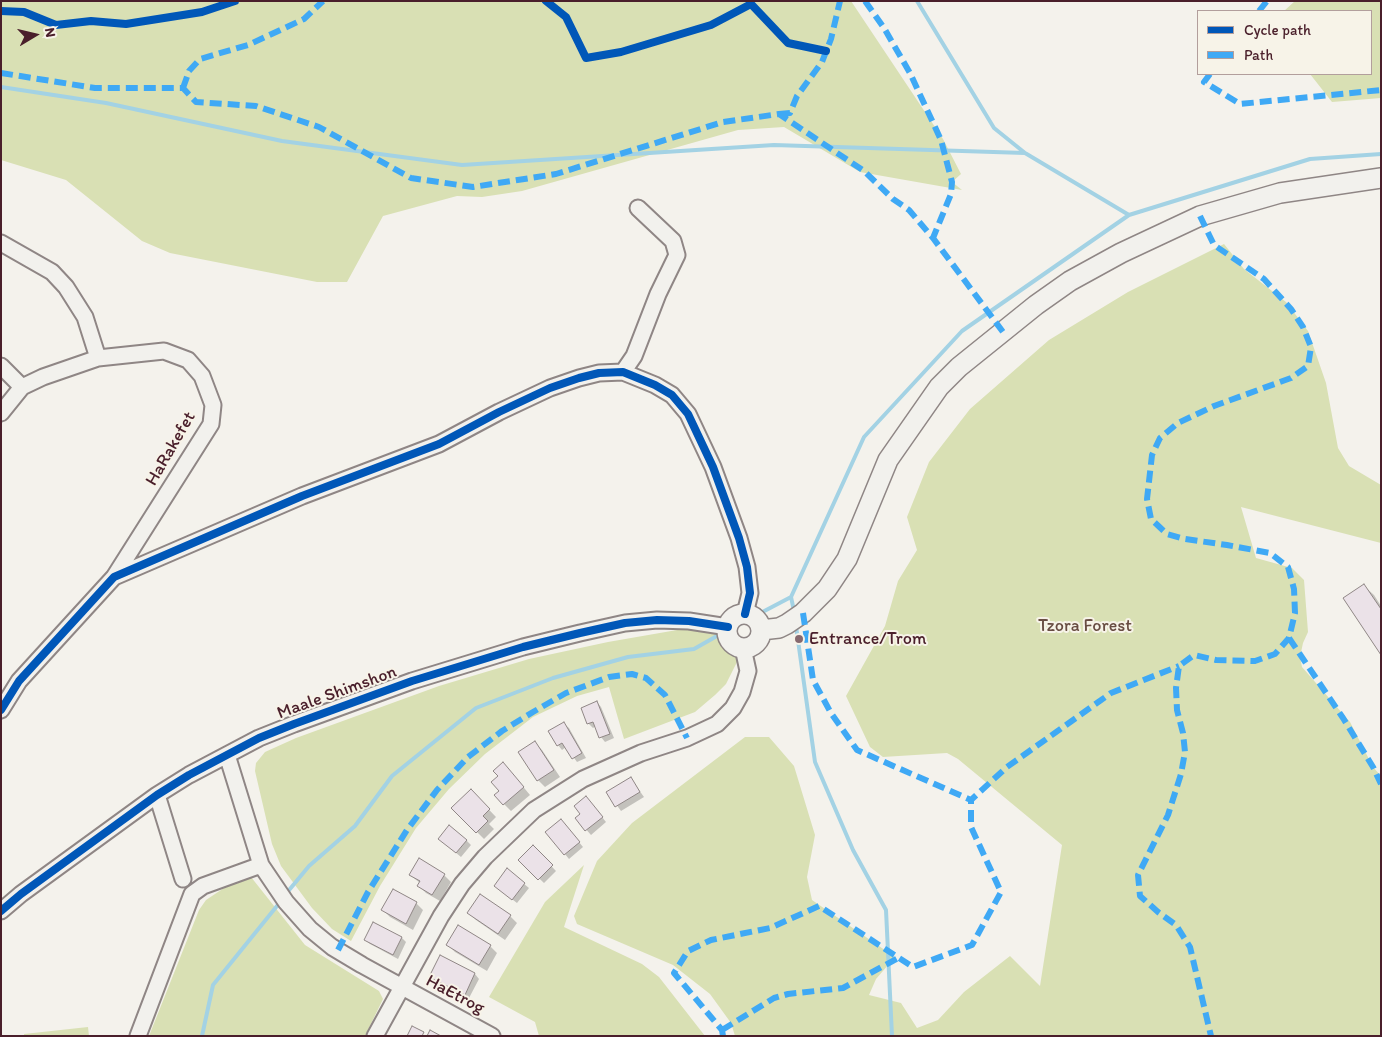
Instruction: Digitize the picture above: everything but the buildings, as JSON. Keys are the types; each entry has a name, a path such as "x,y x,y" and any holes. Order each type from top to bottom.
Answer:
{"main road":[{"path":"761,630 779,628 788,624 815,601 836,576 846,559 888,460 939,387 959,367 1043,300 1078,276 1200,216 1280,193 1381,178"},
{"path":"745,614 756,619 761,630 756,644 743,648 730,641 727,631 734,618 745,614"}],"street":[{"path":"623,372 634,356 658,294 677,254 673,241 638,208"},
{"path":"1,243 52,272 66,287 85,317 98,358"},
{"name":"HaRakefet","path":"1,413 22,386 43,376 98,358 164,351 188,360 202,376 213,406 211,424 114,577"},
{"path":"1,366 22,386"},
{"path":"1,710 19,680 114,577 302,496 439,444 499,412 550,388 592,375 623,372 655,385 672,395 688,414 697,431 729,509 747,567 750,593 745,614"},
{"name":"Maale Shimshon","path":"1,911 21,894 157,795 189,775 259,738 347,704 462,665 552,640 625,623 657,620 689,621 728,627"},
{"path":"375,1036 441,916 462,884 485,857 534,810 583,778 641,753 687,738 718,724 733,708 742,692 748,671 743,648"},
{"name":"HaEtrog","path":"227,755 261,865 286,902 310,929 332,947 492,1036"},
{"path":"157,795 183,879"},
{"path":"138,1036 192,894 203,886 261,865"}],"green space":[{"path":"1,1 851,1 943,139 961,174 952,182 962,190 860,172 784,127 738,130 522,191 482,197 457,196 383,216 347,282 317,282 170,253 142,241 66,180 1,160"},
{"path":"1295,1 1381,1 1381,98 1332,102 1311,75 1372,75 1372,10 1285,10"},
{"name":"Tzora Forest","path":"1224,244 1244,269 1286,302 1308,331 1326,383 1338,448 1349,466 1381,485 1381,543 1241,507 1256,558 1292,568 1304,580 1308,632 1300,657 1302,667 1350,722 1373,767 1381,776 1381,1036 735,1036 731,1023 710,994 673,965 577,924 574,916 597,861 632,823 745,737 769,737 794,766 815,835 807,877 812,900 895,957 876,979 869,995 901,1003 917,1028 938,1020 964,992 1010,956 1040,986 1062,845 958,759 947,753 883,757 870,747 846,696 885,626 898,581 917,550 907,517 929,462 970,409 1049,340 1128,292"},
{"path":"677,630 715,630 739,658 726,684 715,695 695,712 624,739 609,687 577,696 533,717 485,754 449,789 416,828 380,886 351,941 332,929 312,908 281,866 272,844 255,771 256,763 265,752 296,738 439,686 529,659"},
{"path":"584,865 564,927 642,964 659,977 705,1036 539,1036 535,1022 489,997 545,902"},
{"path":"251,877 305,945 379,991 383,999 365,1036 149,1036 199,910 206,900 239,878"},
{"path":"88,1027 89,1036 24,1036 24,1034"}],"waterway":[{"path":"917,1 994,128 1025,153 1129,215"},
{"path":"1,87 106,103 282,141 462,165 774,145 1025,153"},
{"path":"732,628 791,597 864,437 962,331 1129,215 1310,159 1381,154"},
{"path":"791,597 794,611"},
{"path":"796,626 815,762 853,850 886,910 892,1036"},
{"path":"285,895 309,866 355,826 392,776 476,708 553,678 628,657 694,649 724,632"},
{"path":"202,1036 213,985 281,901"}],"marked path":[{"path":"183,88 189,71 200,59 248,45 304,19 323,1"},
{"path":"779,114 790,113 797,96 822,62 831,39 840,1"},
{"path":"865,1 884,28 910,73 941,140 952,182 951,194 933,238"},
{"path":"1260,10 1267,1"},
{"path":"1,73 95,88 183,88 196,102 256,106 319,127 411,178 473,187 556,174 723,122 779,114 864,171 893,199 909,210 933,238 1003,332"},
{"path":"1209,75 1204,82 1240,104 1381,90"},
{"path":"1200,216 1214,245 1264,279 1291,309 1303,327 1311,347 1308,366 1291,378 1214,406 1178,423 1160,438 1152,455 1147,499 1151,519 1167,534 1185,539 1270,553 1288,567 1294,589 1295,613 1289,638 1275,654 1255,661 1216,660 1194,655 1179,666 1176,688 1177,710 1183,733 1185,752 1181,774 1168,815 1138,875 1140,896 1176,925 1190,947 1211,1036"},
{"path":"803,613 813,680 831,713 857,750 971,800 1007,767 1111,693 1179,666"},
{"path":"1289,638 1343,718 1373,767 1381,784"},
{"path":"338,950 368,892 407,830 437,790 468,757 502,731 533,712 566,693 609,677 632,674 646,678 665,695 687,738"},
{"path":"723,1036 722,1030 674,973 688,951 711,940 770,928 819,906 913,967 972,945 1001,892 971,827 971,800"},
{"path":"722,1030 774,998 788,994 843,988 898,958"}],"cycle path":[{"path":"1,11 24,12 56,25 91,21 126,24 202,12 235,1"},
{"path":"546,1 566,17 586,58 621,52 711,25 751,4 788,43 826,51"},
{"path":"1,710 19,681 114,577 302,496 439,444 499,412 550,388 599,373 623,372 655,385 672,395 688,414 713,467 739,538 747,567 750,593 745,614"},
{"path":"1,911 21,894 157,795 189,775 259,738 294,724 412,681 523,647 580,633 625,623 657,620 689,621 728,627"}],"place":[{"name":"Entrance/Trom","path":"799,639"}]}
